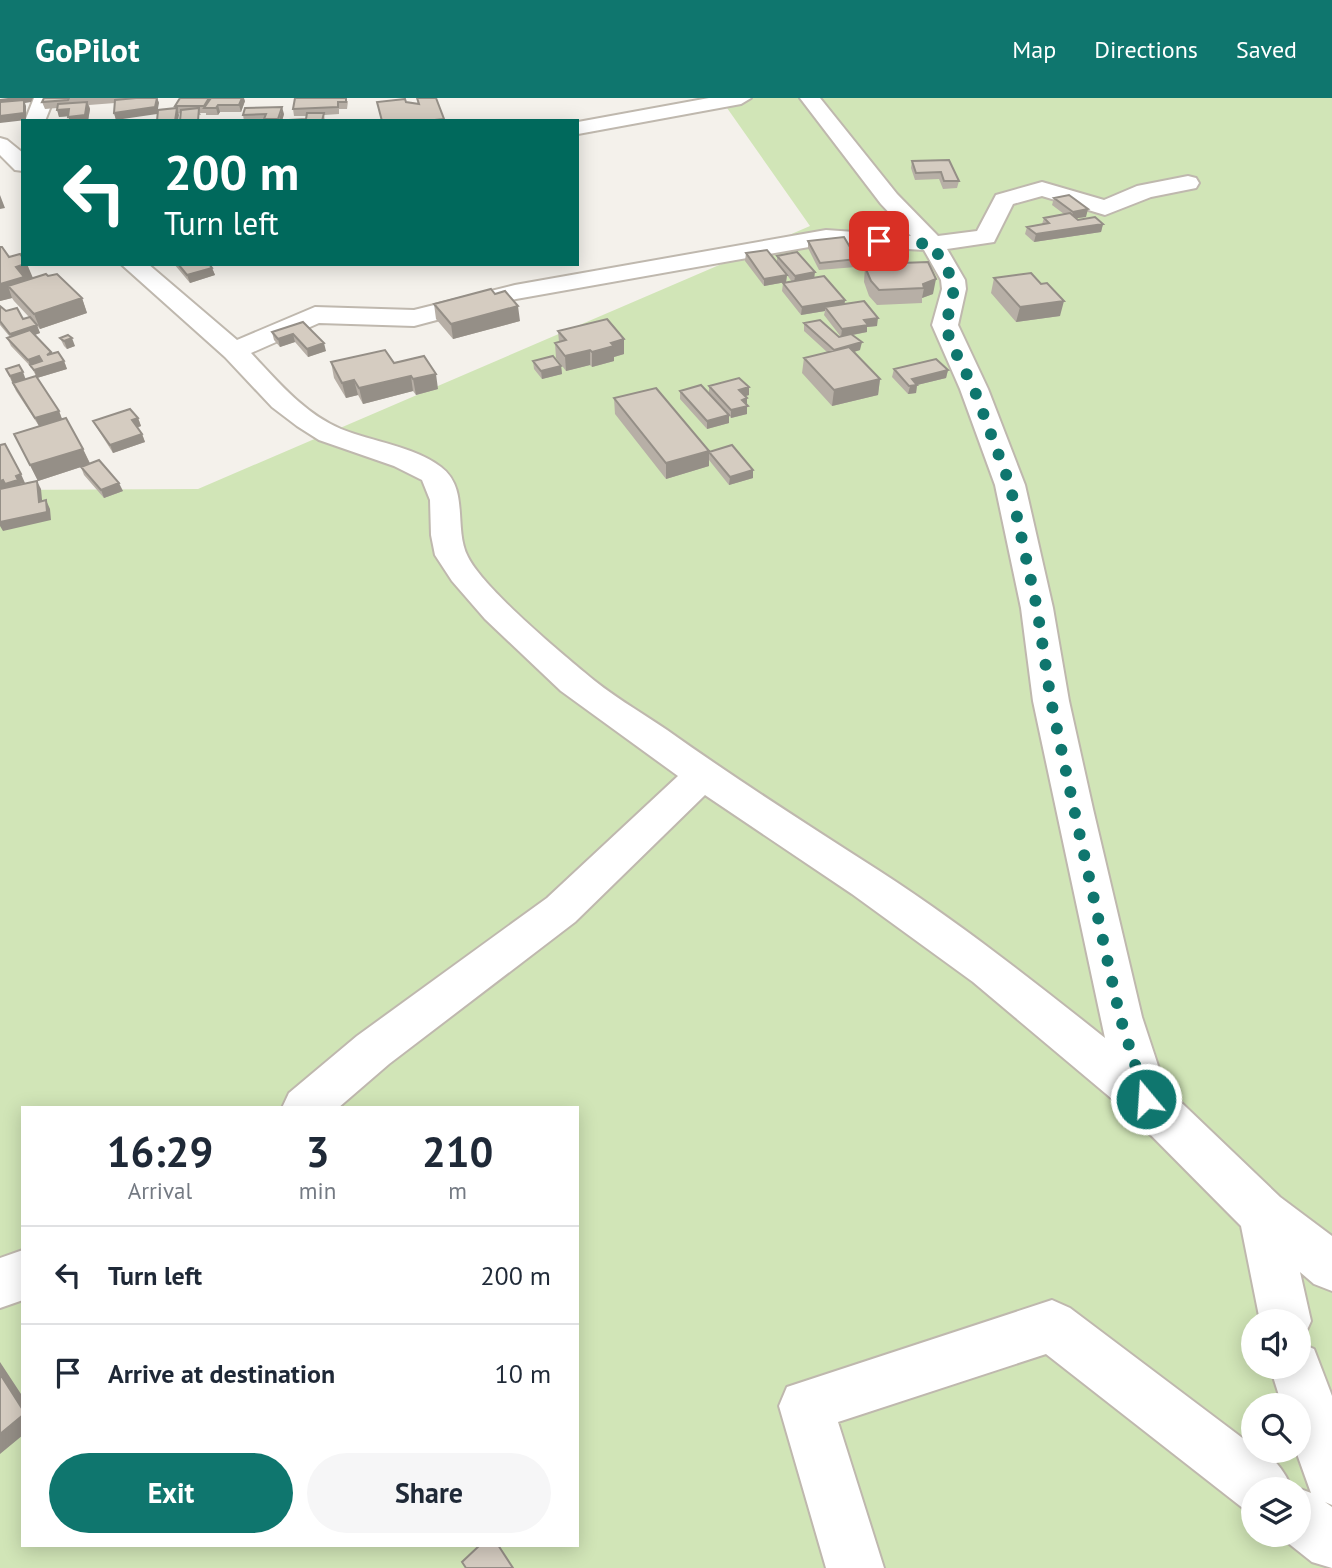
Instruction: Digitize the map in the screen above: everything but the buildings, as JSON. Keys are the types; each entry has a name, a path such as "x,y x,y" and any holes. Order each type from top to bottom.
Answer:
{"street":[{"path":"36,119 44,98"},
{"path":"579,128 741,98"},
{"path":"810,98 889,199 932,244 953,280 954,289 946,325 950,341 974,389 1010,485 1037,608 1051,701 1120,1017 1146,1099"},
{"path":"234,351 315,314 414,318 515,292 826,237 932,244 986,237 1004,200 1042,189 1105,208 1145,191 1188,183"},
{"path":"135,266 234,351 282,401 329,435 404,460 432,474 440,485 445,500 446,536 451,555 463,574 497,611 573,682 767,820 866,883 988,969 1146,1099 1263,1214 1332,1266"},
{"path":"307,1106 373,1051 561,910 704,773"},
{"path":"1263,1214 1283,1309"},
{"path":"0,1283 21,1277"},
{"path":"855,1568 806,1406 1052,1326 1248,1477"},
{"path":"1300,1379 1332,1477"},
{"path":"1311,1526 1332,1542"}],"green space":[{"path":"720,98 1332,98 1332,1568 0,1568 0,490 198,489 810,226"}],"route":[{"path":"879,241 932,244 953,280 954,289 946,325 950,341 974,389 1010,485 1037,608 1051,701 1120,1017 1146,1099"}]}
